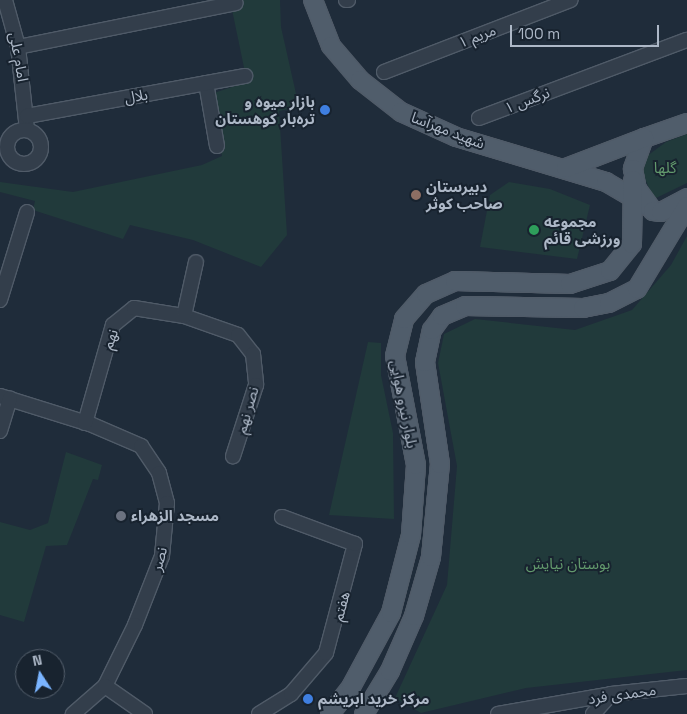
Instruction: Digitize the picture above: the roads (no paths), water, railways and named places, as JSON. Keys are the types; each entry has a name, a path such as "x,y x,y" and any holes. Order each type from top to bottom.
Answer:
{"main road":[{"name":"شهید مهرآسا","path":"313,0 332,46 382,100 456,137 566,168 606,182 639,202"},
{"path":"566,168 687,123"},
{"name":"بلوار نیرو هوایی","path":"330,714 351,687 391,613 411,535 416,465 395,356 404,318 426,294 455,281 570,284 610,271 632,244 639,202 633,180 636,154 644,138"},
{"path":"639,202 661,212 687,198"},
{"name":"بلوار نیرو هوایی","path":"364,714 390,670 414,616 431,557 440,464 425,362 432,330 442,316 464,306 582,308 610,303 637,289 687,206"}],"street":[{"name":"امام علی","path":"5,0 18,47 27,123"},
{"name":"مریم ۱","path":"384,72 571,0"},
{"path":"18,47 236,3"},
{"name":"نرگس ۱","path":"479,118 687,40"},
{"name":"بلال","path":"27,123 245,76"},
{"path":"206,83 216,146"},
{"path":"0,300 27,212"},
{"path":"184,316 196,262"},
{"name":"نهم","path":"85,423 113,325 134,308 184,316"},
{"name":"نصر نهم","path":"184,316 238,335 253,354 256,385 233,456"},
{"path":"0,431 5,398"},
{"name":"نصر","path":"5,398 85,423 141,446 159,473 167,502 162,556 105,686 73,714"},
{"name":"هفتم","path":"259,714 291,694 326,653 355,544 282,517"},
{"path":"105,686 145,714"},
{"name":"محمدی فرد","path":"498,714 611,694 687,686"},
{"path":"593,714 611,694"}],"place":[{"name":"بازار میوه و تره‌بار کوهستان","path":"325,110"},
{"name":"دبيرستان صاحب كوثر","path":"416,195"},
{"name":"مجموعه ورزشی قائم","path":"534,230"},
{"name":"مسجد الزهراء","path":"121,516"},
{"name":"مرکز خرید ابریشم","path":"308,699"}],"park label":[{"name":"گلها","path":"665,168"},
{"name":"بوستان نیایش","path":"568,564"}]}
